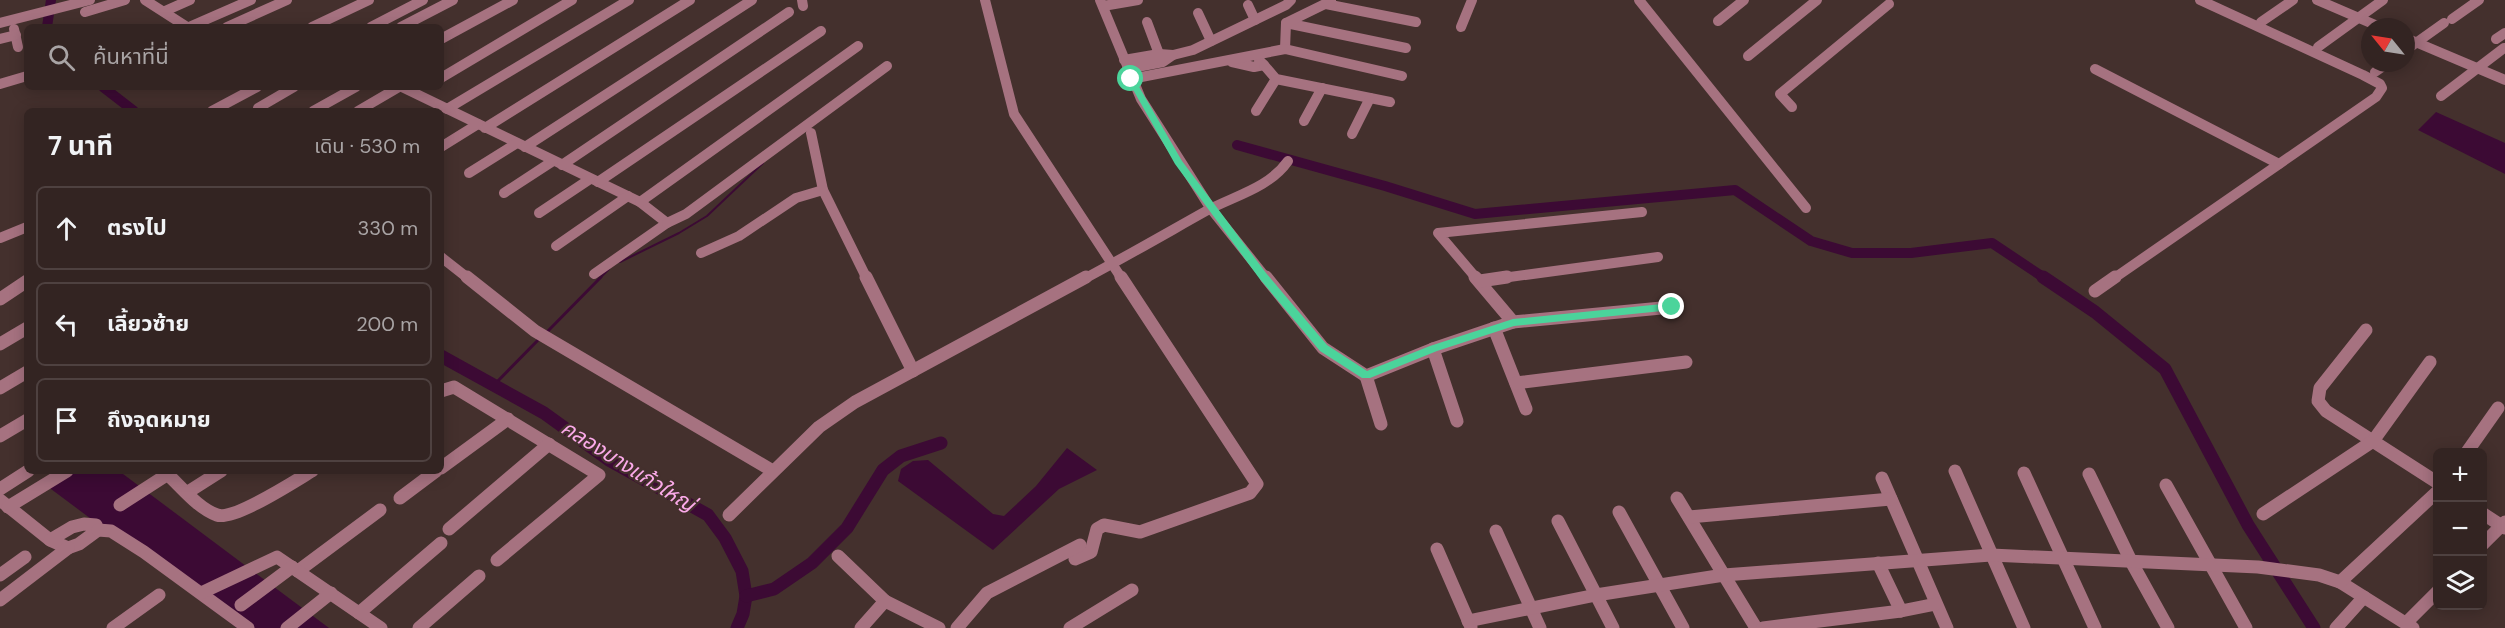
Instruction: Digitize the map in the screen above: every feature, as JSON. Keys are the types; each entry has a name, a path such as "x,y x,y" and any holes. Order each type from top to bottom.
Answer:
{"street":[{"path":"0,23 90,0"},
{"path":"85,12 125,0"},
{"path":"145,0 184,24"},
{"path":"165,11 190,0"},
{"path":"195,24 251,0"},
{"path":"234,24 287,0"},
{"path":"318,24 369,0"},
{"path":"377,24 423,0"},
{"path":"408,24 453,0"},
{"path":"444,37 513,0"},
{"path":"444,76 573,0"},
{"path":"440,108 629,0"},
{"path":"444,145 482,126 690,0"},
{"path":"469,173 521,145 752,0"},
{"path":"957,628 987,594 1078,552 1091,552 1096,538 1096,529 1104,525 1140,532 1250,493 1257,484 1014,114 985,0"},
{"path":"1138,0 1101,3 1127,70 1179,162 1211,208 1323,348 1366,376 1381,424"},
{"path":"1127,70 1158,54 1173,55 1193,50 1286,5 1291,0"},
{"path":"1461,27 1472,0"},
{"path":"1639,0 1806,208"},
{"path":"1718,21 1744,0"},
{"path":"1748,56 1817,0"},
{"path":"1877,0 1891,2"},
{"path":"2095,291 2376,97 2382,88 2363,75 2200,0"},
{"path":"2261,22 2293,0"},
{"path":"2317,0 2361,19"},
{"path":"2318,47 2383,0"},
{"path":"2417,43 2479,0"},
{"path":"1286,23 1330,2 1416,22"},
{"path":"1792,107 1780,94 1891,2"},
{"path":"1248,5 1255,20"},
{"path":"504,193 558,163 789,12"},
{"path":"1198,13 1211,41"},
{"path":"1147,22 1158,54"},
{"path":"1286,23 1406,48"},
{"path":"1285,49 1286,23"},
{"path":"539,213 594,181 821,31"},
{"path":"0,39 15,32 18,48"},
{"path":"2417,43 2505,80"},
{"path":"640,202 858,46"},
{"path":"2441,96 2504,48"},
{"path":"1127,70 1225,61 1285,49 1402,76"},
{"path":"1127,70 1163,62 1173,55"},
{"path":"1243,57 1260,60 1276,79 1390,102"},
{"path":"1225,61 1254,67 1264,65"},
{"path":"594,274 667,223 686,214 887,66"},
{"path":"2095,69 2279,164"},
{"path":"0,84 24,77"},
{"path":"1256,111 1276,79"},
{"path":"1304,121 1322,88"},
{"path":"218,108 251,90"},
{"path":"258,108 289,90"},
{"path":"319,108 351,90"},
{"path":"363,108 396,90"},
{"path":"408,90 640,202 667,223"},
{"path":"415,93 420,90"},
{"path":"1352,134 1370,98"},
{"path":"811,133 823,190 913,371"},
{"path":"729,515 819,427 835,415 1211,208 1269,180 1285,168 1288,161"},
{"path":"701,253 739,236 796,198 823,190"},
{"path":"556,246 628,196"},
{"path":"1513,322 1438,233 1642,212"},
{"path":"0,238 24,228"},
{"path":"1480,281 1658,257"},
{"path":"444,259 540,334 773,471"},
{"path":"0,287 24,281"},
{"path":"0,299 24,282"},
{"path":"1366,376 1433,349 1513,322 1672,307"},
{"path":"1494,328 1526,409"},
{"path":"0,344 24,330"},
{"path":"2366,330 2320,388 2317,402 2326,411 2433,480"},
{"path":"1433,349 1457,421"},
{"path":"1516,383 1686,362"},
{"path":"2263,514 2373,441 2430,362"},
{"path":"0,388 24,374"},
{"path":"444,390 454,387 599,475 497,560"},
{"path":"2470,448 2498,408"},
{"path":"444,466 508,419"},
{"path":"0,436 24,422"},
{"path":"449,529 549,444"},
{"path":"1955,471 2024,628"},
{"path":"2024,473 2095,628"},
{"path":"0,489 24,474"},
{"path":"61,474 4,503 50,540 68,548"},
{"path":"120,506 163,474"},
{"path":"168,474 204,507 219,516 234,514 307,474"},
{"path":"188,492 216,474"},
{"path":"400,498 432,474"},
{"path":"2090,474 2132,562 2168,628"},
{"path":"1882,478 1947,628"},
{"path":"2166,485 2246,628"},
{"path":"2340,582 2433,496"},
{"path":"1677,498 1756,628"},
{"path":"1689,517 1891,499"},
{"path":"241,605 380,510"},
{"path":"1619,512 1683,628"},
{"path":"2487,516 2504,525 2487,540"},
{"path":"1558,522 1613,628"},
{"path":"50,540 68,529 90,523 96,525 98,531"},
{"path":"0,600 68,548 79,544 98,531 111,531 248,628"},
{"path":"1496,531 1540,628"},
{"path":"359,613 441,543"},
{"path":"1437,549 1470,625 1531,608 1596,595 1724,575 1991,555 2210,567 2258,567 2297,571 2340,582 2409,626 2433,597"},
{"path":"201,593 277,556 376,627"},
{"path":"837,556 885,601 939,628"},
{"path":"0,575 25,557"},
{"path":"1878,562 1901,611"},
{"path":"419,628 478,576"},
{"path":"1070,628 1132,590"},
{"path":"287,628 331,593"},
{"path":"112,628 159,595"},
{"path":"2336,628 2364,597"},
{"path":"861,628 885,601"},
{"path":"1763,628 1901,611 1936,604"}],"shaded area":[{"path":"2436,112 2505,143 2505,174 2418,130"},
{"path":"1067,448 1097,470 1059,489 993,550 898,481 901,469 913,461 928,460 993,514 1004,516 1036,486"},
{"path":"67,474 123,474 329,628 237,628 47,486"}],"waterway":[{"name":"คลองบางแก้วใหญ่","path":"47,24 51,0"},
{"name":"คลองบางแก้วใหญ่","path":"107,90 130,108"},
{"path":"1237,145 1385,186 1475,214 1735,190 1811,241 1852,253 1911,253 1992,243 2043,277"},
{"path":"620,262 679,233 707,216 763,163"},
{"path":"601,277 609,269"},
{"path":"546,333 601,277"},
{"path":"2043,277 2095,312 2165,369 2248,525 2314,628"},
{"path":"494,385 541,337"},
{"name":"คลองบางแก้วใหญ่","path":"444,358 544,413 609,460 708,515 725,538 742,571 746,596"},
{"path":"746,596 774,589 812,563 847,528 883,470 901,456 941,443"},
{"name":"คลองบางแก้วใหญ่","path":"737,628 743,614 746,596"}],"route":[{"path":"1131,79 1179,162 1262,275 1323,348 1366,376 1433,349 1513,322 1672,307"}]}
